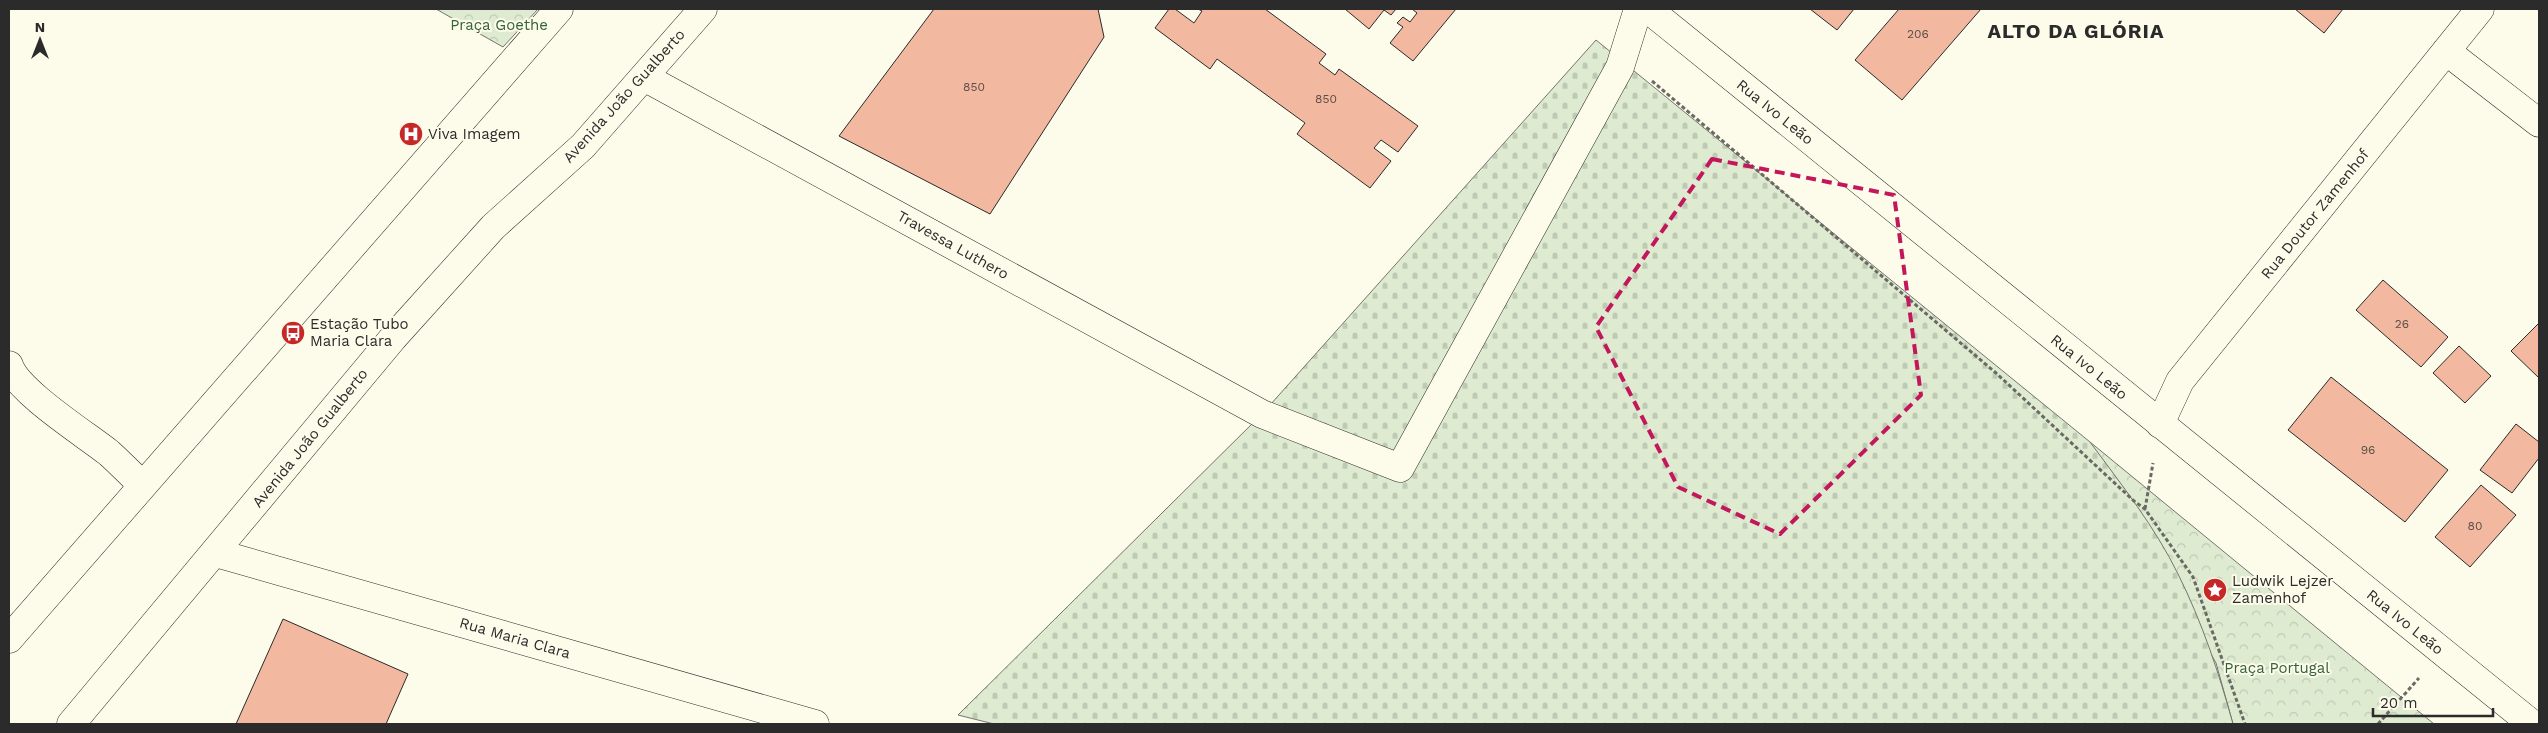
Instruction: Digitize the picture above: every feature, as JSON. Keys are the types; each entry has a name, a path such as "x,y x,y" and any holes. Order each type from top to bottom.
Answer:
{"street":[{"path":"9,639 559,9"},
{"name":"Avenida João Gualberto","path":"71,724 419,308 493,227 583,146 703,9"},
{"path":"1623,57 1638,9"},
{"name":"Rua Ivo Leão","path":"1648,9 2532,724"},
{"name":"Rua Doutor Zamenhof","path":"2160,424 2180,381 2480,9"},
{"path":"2446,51 2539,123"},
{"name":"Travessa Luthero","path":"644,77 1262,414 1400,468 1623,57"},
{"path":"9,365 11,372 36,398 110,454 142,485"},
{"name":"Rua Maria Clara","path":"216,553 815,724"}],"path":[{"path":"1623,57 1996,373 2145,510 2193,577 2245,724"},
{"path":"2145,510 2160,424"},
{"path":"2378,724 2442,652"}],"highlighted area":[{"path":"1712,159 1894,195 1921,395 1780,534 1678,487 1596,327"}],"green space":[{"name":"Praça Goethe","path":"436,9 538,9 503,47"},
{"path":"1596,40 2090,442 2159,539 2178,574 2209,648 2233,724 994,724 958,715 1262,414"},
{"name":"Praça Portugal","path":"2090,442 2434,724 2233,724 2216,663"}],"building":[{"path":"934,9 1098,9 1104,37 990,214 839,136"},
{"path":"1169,9 1175,9 1194,23 1202,11 1198,9 1265,9 1326,54 1319,63 1335,75 1339,69 1418,126 1398,152 1381,140 1374,148 1391,161 1370,188 1297,134 1305,123 1217,59 1210,69 1155,28"},
{"path":"1345,9 1396,9 1391,15 1384,10 1369,29"},
{"path":"1412,9 1456,9 1413,61 1390,43 1403,27 1397,23 1403,17 1410,22 1417,13"},
{"path":"1810,9 1854,9 1837,30"},
{"path":"1899,9 1981,9 1902,100 1855,60"},
{"path":"2295,9 2343,9 2324,33"},
{"path":"2383,280 2448,337 2421,367 2356,310"},
{"path":"2539,323 2539,378 2511,351"},
{"path":"2459,346 2491,376 2465,403 2433,373"},
{"path":"2331,377 2448,470 2405,522 2288,430"},
{"path":"2516,424 2539,442 2539,458 2512,493 2480,470"},
{"path":"2481,485 2516,515 2470,567 2435,537"},
{"path":"283,619 408,674 386,724 236,724"}],"place":[{"name":"Viva Imagem","path":"411,134"},
{"name":"Estação Tubo Maria Clara","path":"293,333"},
{"name":"Ludwik Lejzer Zamenhof","path":"2215,590"}],"district":[{"name":"ALTO DA GLÓRIA","path":"2076,31"}]}
